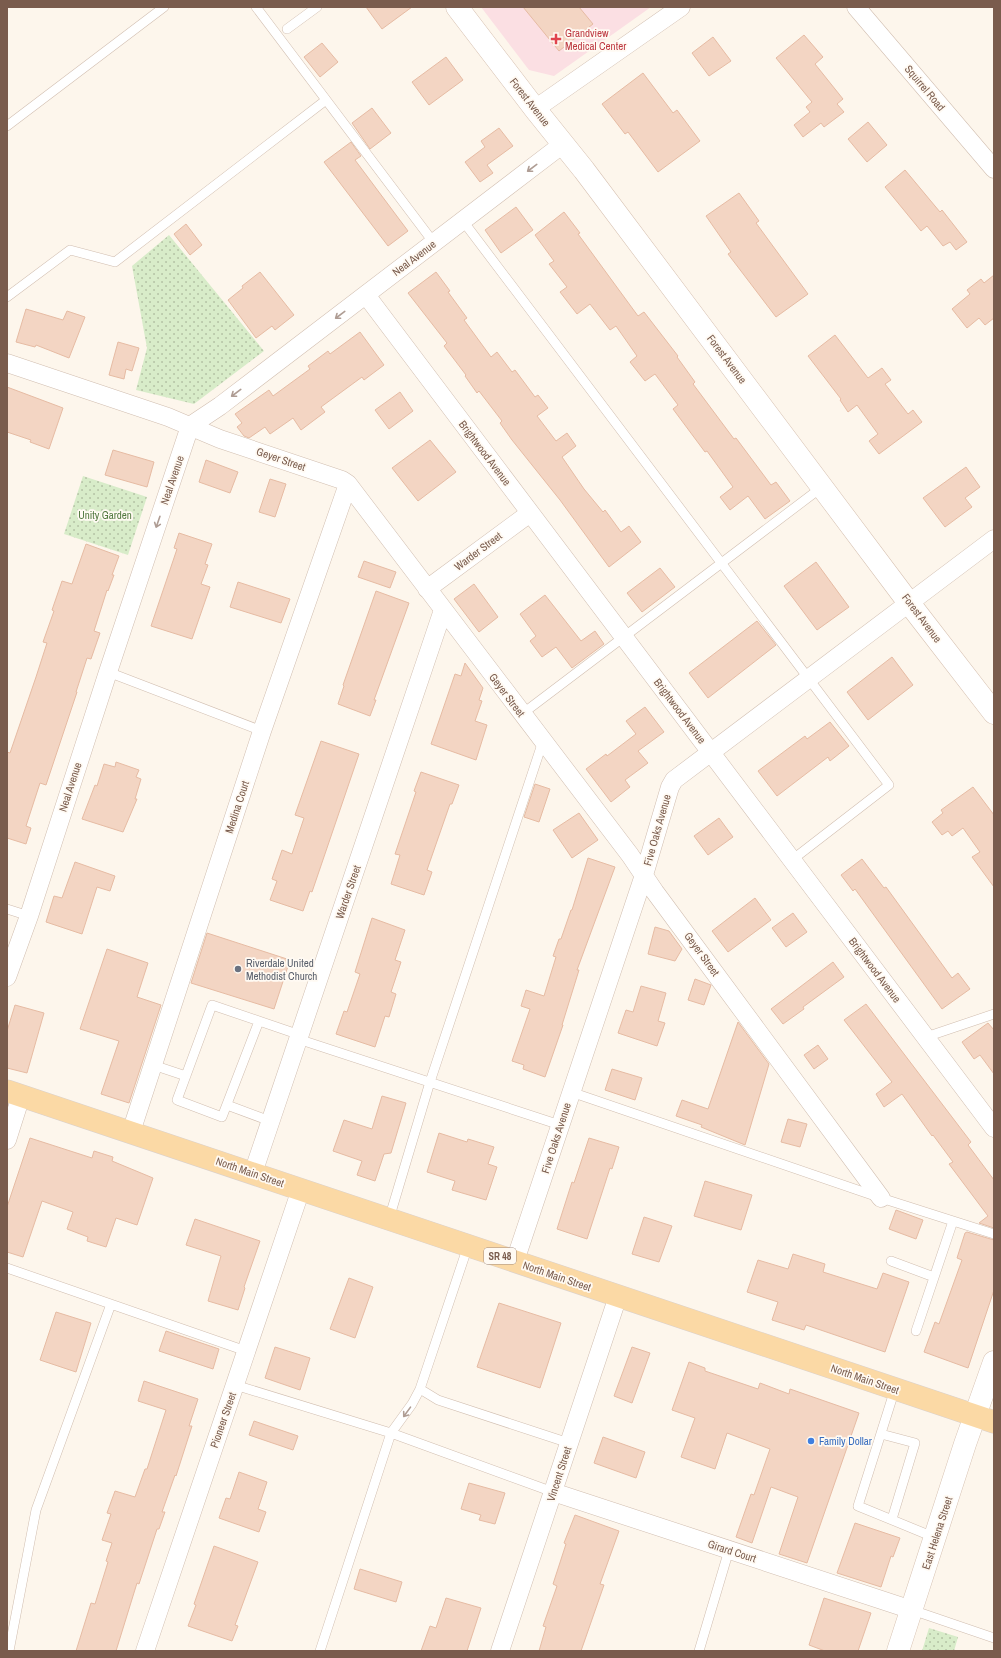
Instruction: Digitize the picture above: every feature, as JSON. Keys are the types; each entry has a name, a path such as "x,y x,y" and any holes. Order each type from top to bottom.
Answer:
{"main road":[{"name":"North Main Street","path":"14,1093 985,1419"}],"street":[{"name":"Forest Avenue","path":"457,7 584,170 994,713"},
{"path":"535,109 681,7"},
{"name":"Squirrel Road","path":"856,7 994,169"},
{"name":"Neal Avenue","path":"7,977 29,916 190,426 220,406 563,144"},
{"name":"Brightwood Avenue","path":"366,295 994,1128"},
{"name":"Geyer Street","path":"7,364 168,417 220,438 342,480 348,484 644,875 881,1198"},
{"name":"Medina Court","path":"131,1132 262,731 348,484"},
{"name":"Warder Street","path":"427,589 530,513"},
{"name":"Five Oaks Avenue","path":"515,1261 644,875 670,787 674,780 994,539"},
{"name":"Warder Street","path":"253,1173 443,610"},
{"path":"7,1140 14,1093"},
{"name":"Pioneer Street","path":"145,1651 301,1190"},
{"name":"Vincent Street","path":"500,1651 618,1296"},
{"name":"East Helena Street","path":"898,1651 936,1538 985,1419 994,1362"},
{"name":"Girard Court","path":"553,1492 912,1610"}],"lane":[{"path":"7,126 164,7"},
{"path":"256,7 434,243"},
{"path":"287,29 316,7"},
{"path":"7,297 70,250 115,262 326,100"},
{"path":"463,221 810,678 889,785 792,860"},
{"path":"522,714 823,486"},
{"path":"108,672 262,731"},
{"path":"389,1219 430,1082 543,741"},
{"path":"7,909 29,916"},
{"path":"260,1021 222,1117 177,1100 212,1005 260,1021 299,1037 560,1125"},
{"path":"926,1037 994,1014"},
{"path":"153,1065 186,1076"},
{"path":"571,1092 881,1198 994,1234"},
{"path":"227,1104 270,1121"},
{"path":"916,1331 953,1221"},
{"path":"320,1651 391,1433 412,1404 420,1389 468,1246"},
{"path":"891,1261 934,1277"},
{"path":"7,1268 246,1351"},
{"path":"9,1651 36,1510 111,1304"},
{"path":"235,1385 391,1433 553,1492"},
{"path":"420,1389 438,1400 569,1443"},
{"path":"895,1389 858,1506 936,1538"},
{"path":"881,1434 915,1443 892,1519"},
{"path":"699,1651 729,1550"},
{"path":"912,1610 994,1638"}],"shaded area":[{"name":"Grandview Medical Center","path":"481,7 651,7 554,76 529,70"}],"green space":[{"path":"169,235 264,351 194,404 136,390 147,348 132,266"},
{"name":"Unity Garden","path":"83,476 147,497 128,555 64,534"},
{"path":"929,1628 958,1637 954,1651 922,1651"}],"building":[{"path":"366,7 412,7 382,29"},
{"path":"523,7 579,7 593,24 559,51"},
{"path":"804,35 823,57 815,64 843,99 837,104 844,112 824,127 821,123 803,137 794,125 810,112 806,107 812,102 776,58"},
{"path":"713,37 731,61 709,76 692,53"},
{"path":"322,43 338,62 320,77 304,57"},
{"path":"446,57 463,80 429,105 412,82"},
{"path":"643,73 673,113 677,110 700,141 658,172 628,132 625,134 602,104"},
{"path":"372,108 391,133 370,149 352,123"},
{"path":"868,122 887,145 867,162 848,139"},
{"path":"499,128 513,146 487,165 493,173 480,182 465,162 485,147 481,141"},
{"path":"351,142 361,156 355,160 408,231 388,246 324,162"},
{"path":"905,170 940,212 942,210 967,242 956,250 950,242 943,246 927,226 921,231 885,187"},
{"path":"739,193 759,221 756,223 808,294 776,317 728,254 731,252 706,216"},
{"path":"516,207 533,230 501,253 485,230"},
{"path":"564,212 580,233 578,234 638,316 644,312 678,356 677,357 695,382 693,384 734,439 736,438 771,485 776,482 790,501 765,519 748,496 730,510 720,497 733,487 707,451 705,452 673,409 678,405 655,374 645,381 630,362 637,356 616,326 610,330 590,304 577,314 560,292 567,287 549,264 554,261 535,235"},
{"path":"186,224 202,245 190,255 174,234"},
{"path":"260,272 294,315 275,330 272,326 256,338 228,300 243,288 242,286"},
{"path":"436,272 450,291 448,292 467,318 464,320 491,357 497,352 512,372 515,370 535,397 538,395 548,408 537,416 556,441 567,433 576,446 562,457 584,489 603,512 605,510 621,532 629,526 641,542 609,567 560,500 512,440 500,423 502,421 479,391 477,393 465,376 466,375 444,346 447,343 408,293"},
{"path":"994,275 994,318 985,325 979,318 967,328 952,309 970,294 967,290 981,279 984,283"},
{"path":"26,309 63,320 67,311 85,317 69,358 36,345 35,347 16,342"},
{"path":"360,332 384,365 364,380 362,377 321,407 325,412 301,430 293,418 270,434 265,427 249,438 244,436 237,427 242,423 235,414 269,390 273,396 310,369 308,366 328,351 330,354"},
{"path":"835,335 868,378 882,368 891,380 885,384 908,414 913,410 922,422 879,454 869,441 878,434 857,405 848,412 840,400 841,399 808,356"},
{"path":"118,342 139,348 132,371 126,369 124,379 109,375"},
{"path":"7,387 63,408 49,449 30,442 31,440 7,432"},
{"path":"400,392 413,411 389,429 375,410"},
{"path":"430,440 456,472 418,501 392,468"},
{"path":"113,450 154,462 147,487 105,475"},
{"path":"206,460 238,472 230,493 199,482"},
{"path":"966,467 980,487 965,498 972,507 945,527 923,498"},
{"path":"270,479 286,484 275,517 259,512"},
{"path":"179,533 212,544 205,564 208,565 201,584 210,587 192,639 151,626 177,549 174,548"},
{"path":"86,544 119,556 112,575 114,575 108,591 107,590 94,631 100,633 91,659 87,658 46,785 40,783 26,826 31,828 26,844 7,838 7,752 10,753 47,643 43,642 54,611 52,610 62,581 72,584"},
{"path":"364,561 396,572 390,588 358,577"},
{"path":"816,562 849,607 817,630 784,586"},
{"path":"660,568 675,587 642,612 627,593"},
{"path":"238,582 290,599 281,623 230,607"},
{"path":"474,584 498,617 479,632 454,599"},
{"path":"376,591 409,603 374,700 376,700 370,716 338,704 344,686 343,685"},
{"path":"545,595 581,641 595,631 604,644 572,668 556,647 542,657 530,641 536,636 520,614"},
{"path":"757,621 776,645 708,698 689,673"},
{"path":"892,657 913,685 868,720 847,692"},
{"path":"465,663 483,688 479,700 482,701 475,721 487,725 476,760 431,744 455,674 461,676"},
{"path":"645,707 664,732 638,751 648,763 625,780 630,787 611,802 586,769 606,754 607,756 636,734 626,721"},
{"path":"830,722 849,746 830,761 828,757 777,796 758,771 805,736 807,739"},
{"path":"321,741 359,754 312,892 310,891 303,911 270,900 277,881 272,879 282,850 292,854 304,818 295,815"},
{"path":"116,762 139,770 136,777 141,779 135,799 137,799 123,832 82,819 95,785 97,786 104,764 115,767"},
{"path":"421,772 459,785 452,804 450,804 427,870 432,872 424,895 391,884 400,855 395,854 416,792 414,791"},
{"path":"535,784 550,789 539,822 524,817"},
{"path":"973,787 994,815 994,887 972,857 980,852 963,828 952,836 948,831 942,835 932,822 943,813 941,810"},
{"path":"579,813 598,840 572,858 553,830"},
{"path":"719,818 733,837 708,855 694,836"},
{"path":"588,858 615,867 577,970 579,970 563,1025 545,1077 523,1069 524,1065 512,1061 530,1009 521,1006 526,990 544,996 556,957 553,956 572,910"},
{"path":"862,859 884,888 886,887 952,978 958,973 970,989 942,1009 855,889 853,891 841,875"},
{"path":"75,862 115,876 110,891 97,887 82,934 46,922 54,896 62,898"},
{"path":"755,898 771,920 728,952 712,931"},
{"path":"793,913 807,932 786,947 772,928"},
{"path":"372,918 405,930 395,960 401,962 391,992 396,994 389,1017 385,1016 375,1047 336,1034 344,1011 347,1012 360,974 355,972"},
{"path":"655,927 669,931 682,949 675,961 648,954"},
{"path":"207,933 290,960 274,1009 191,983"},
{"path":"107,949 148,963 137,997 161,1005 129,1103 101,1094 119,1041 80,1029"},
{"path":"833,962 844,977 803,1007 804,1009 783,1024 771,1009"},
{"path":"695,979 711,985 704,1005 688,1000"},
{"path":"641,986 666,993 658,1021 665,1023 657,1046 618,1033 626,1010 633,1012"},
{"path":"866,1004 971,1142 968,1145 994,1180 994,1228 979,1223 988,1216 949,1164 953,1162 902,1094 884,1107 876,1094 892,1082 844,1020"},
{"path":"15,1005 44,1013 27,1073 7,1068 7,1031"},
{"path":"738,1022 769,1064 745,1145 701,1127 702,1125 676,1116 682,1100 708,1109"},
{"path":"988,1023 994,1030 994,1074 980,1055 974,1059 962,1042"},
{"path":"818,1045 828,1059 814,1069 804,1055"},
{"path":"612,1069 642,1078 635,1100 605,1090"},
{"path":"382,1096 406,1103 391,1153 384,1154 375,1181 357,1175 362,1161 333,1151 344,1120 372,1129"},
{"path":"788,1119 807,1124 800,1147 781,1142"},
{"path":"439,1133 467,1142 468,1139 494,1147 488,1164 497,1167 486,1200 452,1190 455,1181 427,1172"},
{"path":"30,1138 92,1158 94,1151 113,1157 112,1161 153,1178 137,1225 116,1218 106,1247 87,1241 88,1237 67,1229 73,1212 42,1201 23,1257 7,1252 7,1207"},
{"path":"589,1138 619,1147 612,1169 610,1168 587,1239 557,1229 572,1182 574,1183"},
{"path":"705,1181 752,1195 741,1230 694,1216"},
{"path":"896,1210 923,1220 916,1239 889,1229"},
{"path":"644,1217 672,1226 659,1262 632,1254"},
{"path":"195,1219 260,1241 244,1287 245,1288 238,1310 208,1301 221,1256 186,1245"},
{"path":"967,1232 994,1240 994,1290 968,1368 924,1352 935,1322 939,1324 962,1260 957,1258 965,1233"},
{"path":"793,1254 825,1264 823,1272 877,1289 883,1273 909,1282 885,1352 806,1325 804,1330 772,1320 778,1302 747,1292 758,1260 788,1269"},
{"path":"349,1278 373,1287 355,1338 330,1329"},
{"path":"499,1303 561,1323 540,1388 477,1367"},
{"path":"56,1312 91,1323 76,1372 40,1360"},
{"path":"166,1331 219,1349 213,1369 159,1351"},
{"path":"275,1347 310,1358 300,1390 265,1378"},
{"path":"632,1347 650,1353 632,1403 614,1396"},
{"path":"689,1362 705,1368 705,1371 758,1389 760,1383 789,1394 790,1389 859,1413 807,1563 779,1554 798,1497 771,1487 752,1543 736,1537 751,1494 754,1495 770,1449 727,1433 715,1469 681,1457 695,1418 672,1410"},
{"path":"144,1381 198,1399 189,1426 192,1426 176,1476 175,1475 162,1512 165,1512 159,1529 157,1529 139,1584 137,1583 116,1651 76,1651 91,1603 95,1604 108,1562 106,1561 112,1543 102,1540 111,1514 107,1513 115,1491 135,1497 145,1469 147,1469 166,1410 138,1401"},
{"path":"254,1421 298,1436 293,1450 249,1435"},
{"path":"603,1437 645,1452 636,1478 594,1463"},
{"path":"239,1472 267,1482 258,1509 266,1512 259,1532 219,1518 226,1498 230,1499"},
{"path":"469,1483 505,1493 495,1524 479,1520 481,1515 461,1509"},
{"path":"575,1515 619,1531 600,1584 604,1585 581,1651 539,1651 546,1627 543,1626 557,1586 553,1584 566,1544 564,1543"},
{"path":"855,1523 900,1538 893,1557 891,1556 881,1587 837,1573"},
{"path":"214,1546 258,1562 235,1625 238,1626 232,1641 188,1626"},
{"path":"360,1569 402,1582 396,1602 354,1589"},
{"path":"446,1598 481,1608 467,1651 421,1651 430,1626 436,1628"},
{"path":"824,1598 871,1613 858,1651 825,1651 809,1645"}],"place":[{"name":"Grandview Medical Center","path":"556,39"},
{"name":"Riverdale United Methodist Church","path":"238,969"},
{"name":"Family Dollar","path":"811,1441"}]}
